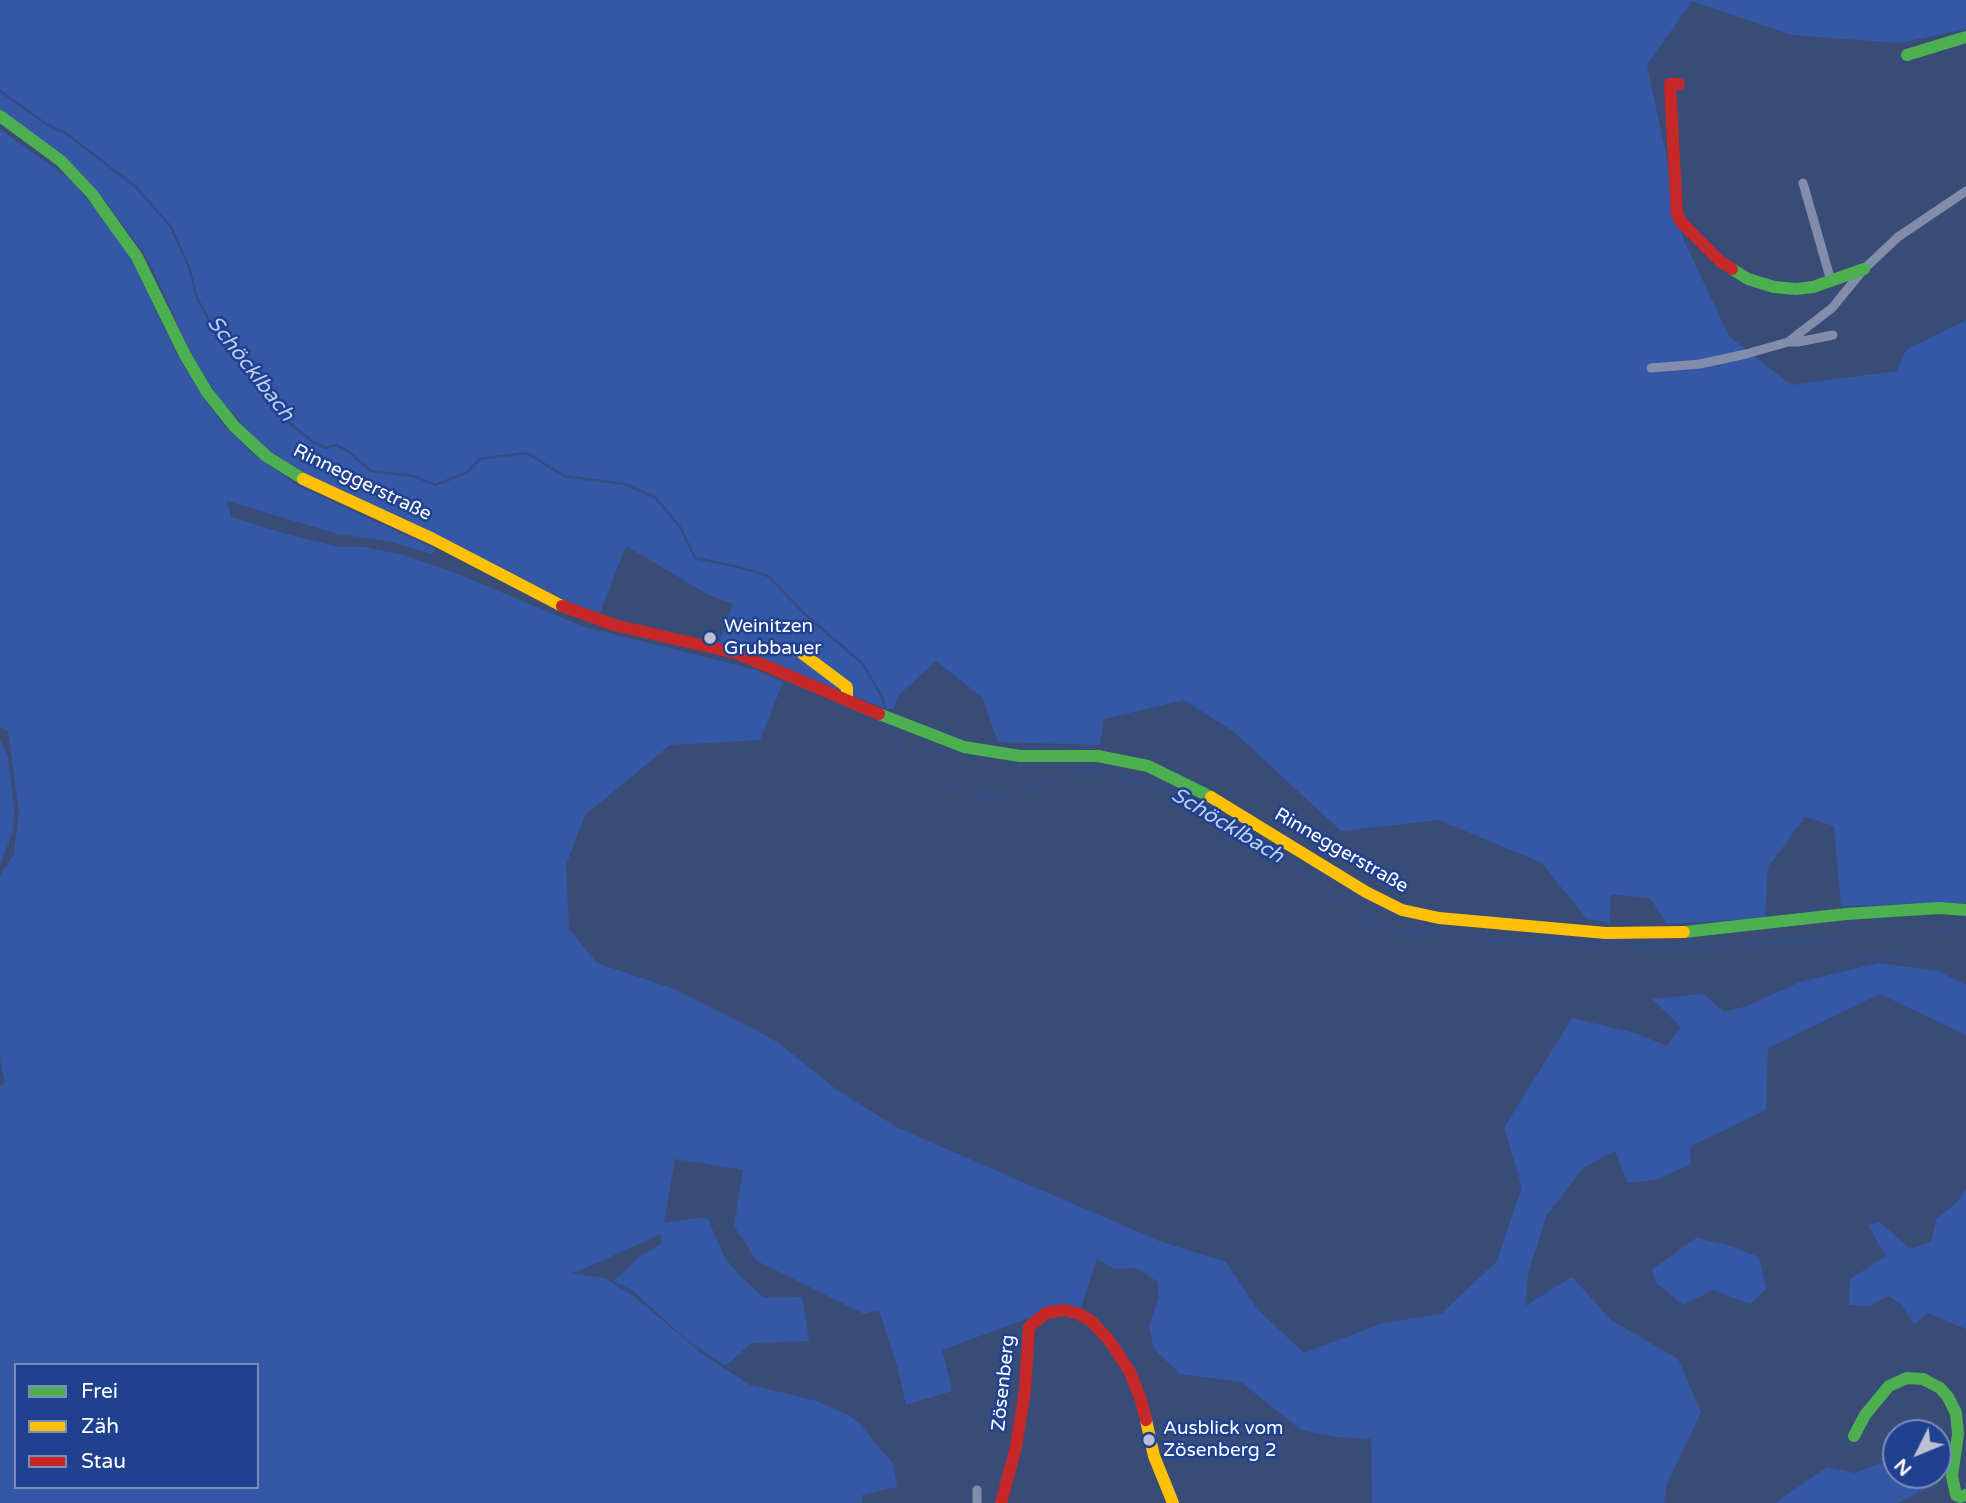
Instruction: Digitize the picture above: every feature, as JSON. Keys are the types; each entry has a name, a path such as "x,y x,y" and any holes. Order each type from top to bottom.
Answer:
{"main road":[{"path":"1907,55 1966,37"},
{"path":"1679,84 1670,84 1677,214 1682,223 1721,262 1748,279 1774,287 1796,289 1831,281 1864,269"},
{"name":"Rinneggerstraße","path":"0,116 61,162 92,194 137,257 185,355 207,392 234,426 266,456 306,481 433,539 563,606 614,625 736,653 964,747 1001,755 1098,756 1148,765 1200,790 1366,892 1395,907 1439,918 1606,933 1670,934 1846,914 1939,908 1966,910"},
{"name":"Rinneggerstraße","path":"803,654 847,687 848,699"},
{"name":"Zösenberg","path":"1001,1503 1016,1447 1025,1390 1029,1327 1046,1313 1064,1310 1091,1321 1109,1340 1130,1372 1141,1399 1154,1456 1173,1503"},
{"path":"1854,1436 1865,1415 1889,1386 1907,1378 1923,1378 1940,1388 1956,1413 1958,1434 1952,1476 1956,1495 1966,1495"}],"street":[{"path":"1803,183 1831,281"},
{"path":"1788,342 1832,308 1864,269 1898,237 1966,191"},
{"path":"1651,368 1700,363 1788,342 1833,335"},
{"path":"977,1490 977,1503"}],"shaded area":[{"path":"0,0 1966,0 1966,29 1900,43 1792,35 1692,1 1647,65 1684,241 1729,336 1791,385 1897,371 1906,350 1966,320 1966,903 1841,906 1834,826 1805,817 1768,867 1765,918 1667,924 1650,898 1611,894 1610,923 1587,919 1542,863 1439,820 1341,831 1233,731 1184,700 1104,719 1100,745 998,742 982,697 936,661 899,695 893,709 886,709 719,642 733,604 709,595 626,546 599,615 581,608 457,545 303,473 266,448 241,423 219,398 192,355 143,252 107,203 81,174 0,111"},
{"path":"0,129 72,181 105,221 131,259 178,357 201,394 225,427 255,456 296,485 435,549 432,554 389,541 338,534 227,501 231,517 338,547 365,547 404,555 458,574 584,627 756,670 783,682 760,740 670,745 585,815 566,865 569,929 597,963 674,989 754,1029 780,1044 837,1090 898,1128 1159,1241 1226,1262 1258,1310 1304,1353 1380,1324 1441,1314 1497,1261 1522,1187 1504,1128 1572,1018 1635,1033 1667,1046 1681,1027 1652,999 1703,994 1724,1012 1747,1006 1800,982 1879,963 1938,971 1966,985 1966,1035 1880,994 1768,1048 1766,1110 1691,1146 1690,1165 1655,1180 1628,1183 1615,1151 1584,1167 1546,1216 1528,1274 1525,1306 1572,1277 1611,1320 1678,1359 1701,1412 1667,1484 1664,1503 1372,1503 1371,1439 1338,1437 1301,1430 1241,1382 1180,1374 1154,1349 1149,1327 1159,1297 1158,1282 1136,1268 1115,1269 1097,1259 1079,1314 1026,1319 942,1350 952,1391 906,1405 898,1369 879,1310 864,1314 757,1261 734,1226 743,1170 675,1159 664,1223 707,1217 724,1256 736,1272 764,1298 802,1297 809,1341 751,1343 726,1366 687,1340 633,1291 614,1281 638,1258 661,1244 661,1234 570,1273 604,1278 635,1297 701,1353 750,1385 813,1400 849,1415 893,1464 897,1487 862,1495 862,1503 0,1503 0,1086 5,1083 0,1059 0,875 14,854 19,812 8,731 0,727"},
{"path":"0,739 8,756 14,809 13,832 0,864"},
{"path":"1966,1189 1966,1329 1928,1313 1914,1325 1901,1304 1888,1296 1869,1306 1849,1305 1850,1279 1886,1256 1868,1225 1880,1222 1910,1249 1931,1242 1936,1219 1956,1203"},
{"path":"1696,1238 1725,1244 1759,1257 1766,1289 1750,1304 1713,1290 1683,1305 1656,1283 1652,1270"},
{"path":"1882,1463 1882,1489 1926,1489 1897,1503 1775,1503 1827,1467 1855,1473"}],"waterway":[{"name":"Schöcklbach","path":"0,91 46,124 64,132 136,187 171,227 189,267 197,298 208,318 269,390 289,423 313,442 326,448 336,445 348,451 371,471 414,476 435,485 466,473 480,459 527,453 564,476 624,484 655,497 680,527 695,558 768,576 806,615 863,664 882,697 886,711"},
{"name":"Schöcklbach","path":"890,724 898,747 934,778 980,796 993,796 1044,785 1077,773 1118,776 1162,787 1290,864 1369,922 1397,930 1502,941 1636,945 1679,951 1715,945 1827,941 1872,961 1899,958 1930,940 1944,928 1966,927"}],"traffic: fast":[{"path":"1907,55 1966,37"},
{"path":"0,116 61,161 92,194 137,257 185,355 207,392 234,426 266,456 303,479"},
{"path":"1732,269 1748,279 1774,287 1796,289 1813,287 1864,269"},
{"path":"879,714 964,747 1020,756 1098,756 1148,766 1211,797"},
{"path":"1684,932 1846,914 1939,908 1966,910"},
{"path":"1854,1436 1865,1415 1889,1386 1907,1378 1923,1379 1940,1388 1956,1413 1958,1434 1952,1476 1956,1495 1966,1495"}],"traffic: slow":[{"path":"303,479 433,539 562,606"},
{"path":"803,654 847,687 847,699"},
{"path":"1211,797 1366,892 1402,910 1439,918 1606,933 1684,932"},
{"path":"1146,1420 1154,1456 1173,1503"}],"traffic: jam":[{"path":"1679,84 1670,84 1677,214 1682,223 1721,262 1732,269"},
{"path":"562,606 614,625 736,653 879,714"},
{"path":"1001,1503 1016,1447 1025,1390 1029,1327 1046,1313 1064,1310 1079,1314 1091,1321 1109,1340 1130,1372 1146,1420"}],"place":[{"name":"Weinitzen Grubbauer","path":"710,638"},
{"name":"Ausblick vom Zösenberg 2","path":"1149,1440"}]}
